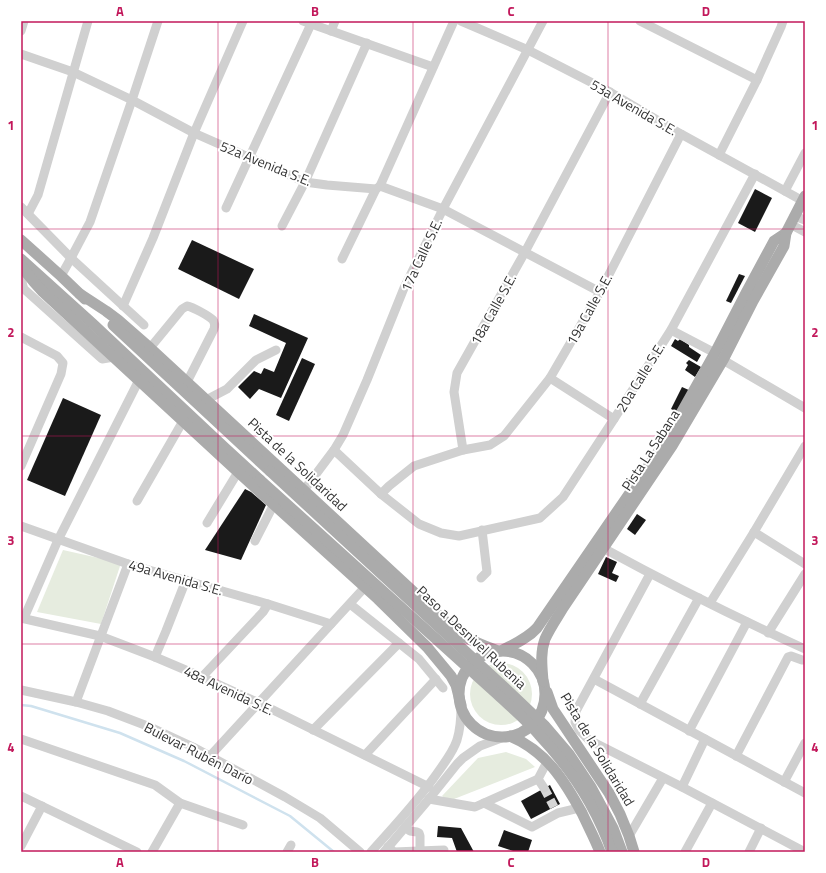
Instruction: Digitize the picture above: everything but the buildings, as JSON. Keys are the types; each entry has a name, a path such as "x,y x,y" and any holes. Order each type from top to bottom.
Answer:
{"main road":[{"name":"Pista La Sabana","path":"500,651 519,642 537,628 665,442 753,301 784,246 790,224 804,198"},
{"name":"Pista de la Solidaridad","path":"21,240 270,471"},
{"name":"Paso a Desnivel Rubenia","path":"21,259 93,324 219,443 538,732 559,758 585,795 612,852"},
{"path":"22,268 43,292 238,472 366,587 428,647 451,676 456,685 461,706 468,720 478,729 490,736 507,737 521,741 547,762 559,775 579,808 600,852"},
{"name":"Pista de la Solidaridad","path":"80,294 118,320 150,348 458,633 478,644 500,651"},
{"name":"Pista La Sabana","path":"544,683 542,658 545,640 563,608 602,548 672,446 719,356"},
{"name":"Paso a Desnivel Rubenia","path":"270,471 545,726 569,754 591,786 606,813 622,852"},
{"path":"461,706 459,696 462,679 474,661 482,656 500,651 516,653 525,657 536,668 544,683 544,705 537,719 532,725 525,730 507,737"},
{"name":"Pista de la Solidaridad","path":"544,683 553,709 609,793 629,836 634,852"}],"street":[{"path":"21,30 24,21"},
{"path":"28,214 38,195 88,21"},
{"path":"61,276 90,222 158,21"},
{"path":"124,306 153,238 194,132 243,21"},
{"path":"331,31 335,21"},
{"path":"342,259 378,187 454,21"},
{"name":"53a Avenida S.E.","path":"461,21 528,50 610,92 719,155 786,191 804,198"},
{"name":"17a Calle S.E.","path":"304,490 334,450 343,435 404,288 443,209 543,21"},
{"path":"640,21 757,80"},
{"path":"719,155 757,80 783,21"},
{"path":"226,208 307,22 433,66"},
{"path":"282,226 305,182 367,44"},
{"name":"52a Avenida S.E.","path":"21,54 73,72 194,132 305,182 327,185 378,187 443,209 600,292"},
{"name":"18a Calle S.E.","path":"463,450 454,392 457,373 525,252 610,92"},
{"name":"19a Calle S.E.","path":"463,450 490,445 504,436 550,378 600,292 681,134"},
{"path":"786,191 805,154"},
{"name":"20a Calle S.E.","path":"334,450 381,494 419,524 441,533 460,536 540,518 563,497 671,330 755,174"},
{"path":"21,207 71,258 144,325"},
{"path":"790,224 805,220"},
{"path":"790,224 805,232"},
{"path":"150,348 182,309 187,306 192,307 213,320 215,324 214,329 187,382"},
{"path":"671,330 719,356 805,408"},
{"path":"21,337 57,356 63,363 61,374 21,466"},
{"path":"206,400 227,389 256,360 276,350"},
{"path":"550,378 614,419"},
{"path":"22,618 58,540 139,380"},
{"path":"137,501 183,421"},
{"path":"710,603 805,446"},
{"path":"381,494 414,466 463,450"},
{"path":"207,523 238,472"},
{"path":"255,541 274,504"},
{"name":"49a Avenida S.E.","path":"21,526 128,564 268,604 331,624"},
{"path":"481,578 487,572 482,530"},
{"path":"754,532 805,564"},
{"path":"602,548 650,574 768,633 805,649"},
{"path":"76,702 128,564"},
{"path":"650,574 576,711 575,722 579,730 589,740 805,852"},
{"path":"768,633 805,574"},
{"path":"154,657 186,580"},
{"path":"210,756 366,587"},
{"path":"640,704 699,598"},
{"path":"202,677 263,612 268,604"},
{"path":"350,604 419,659 443,688"},
{"name":"48a Avenida S.E.","path":"22,618 100,636 154,657 259,703 429,786"},
{"path":"689,731 747,622"},
{"path":"314,730 399,642"},
{"path":"736,756 788,657 791,656 805,660"},
{"path":"365,755 436,679"},
{"path":"594,679 805,793"},
{"name":"Bulevar Rubén Darío","path":"21,690 76,702 108,711 150,727 193,747 285,797 320,818 360,852"},
{"path":"370,852 429,786 447,759 454,747 460,728 461,706"},
{"path":"444,850 394,852 386,849 457,764 468,753 483,744 507,737"},
{"path":"21,739 155,785 180,803 243,825"},
{"path":"682,787 705,739"},
{"path":"784,782 805,743"},
{"path":"429,799 475,806 538,779 547,762"},
{"path":"629,836 663,778"},
{"path":"538,779 544,788"},
{"path":"21,796 137,852"},
{"path":"152,852 180,803"},
{"path":"484,803 532,827 556,810 579,808"},
{"path":"685,852 712,803"},
{"path":"21,846 42,806"},
{"path":"405,827 410,831 417,832 419,834 420,851"},
{"path":"749,852 761,828"}],"shaded area":[{"path":"63,550 121,563 101,624 37,612"},
{"path":"501,663 518,668 523,672 527,677 532,694 527,711 523,716 518,720 501,725 484,720 479,716 475,711 470,694 475,677 479,672 484,668"},
{"path":"506,752 526,759 535,767 449,801 442,796 478,758"}],"waterway":[{"path":"21,705 31,706 120,733 184,761 290,816 334,852"}],"tunnel":[{"path":"544,788 554,807"}]}
